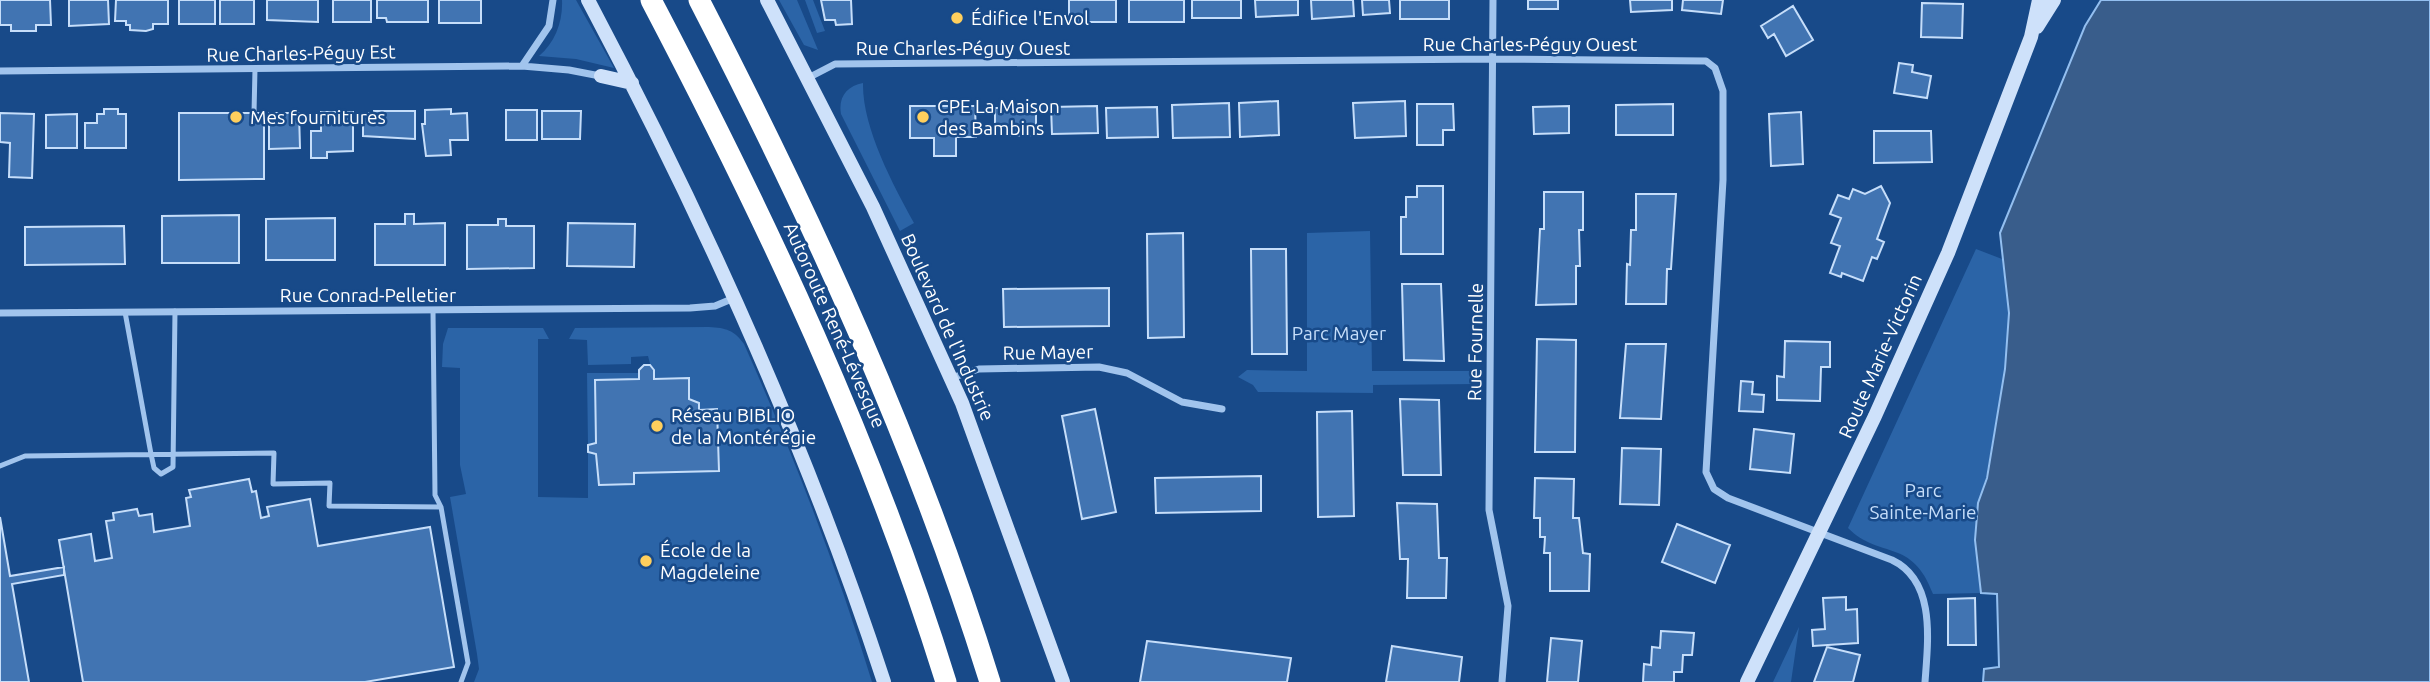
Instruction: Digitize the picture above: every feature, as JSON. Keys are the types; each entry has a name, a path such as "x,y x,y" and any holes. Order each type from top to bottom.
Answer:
{"highway":[{"name":"Autoroute René-Lévesque","path":"651,0 779,251 830,368 893,526 946,682"},
{"name":"Autoroute René-Lévesque","path":"699,0 789,176 876,368 943,540 990,682"}],"street":[{"path":"522,66 550,26 553,0"},
{"path":"588,0 632,83 734,298 814,485 884,682"},
{"name":"Boulevard de l'Industrie","path":"767,0 885,232 951,379 1008,523 1063,682"},
{"name":"Rue Fournelle","path":"1493,0 1488,498 1489,519 1508,606 1502,682"},
{"name":"Route Marie-Victorin","path":"1747,682 1948,253 2031,37 2039,0"},
{"name":"Route Marie-Victorin","path":"2031,37 2054,0"},
{"name":"Rue Charles-Péguy Ouest","path":"808,78 835,64 1697,59 1715,68 1723,91 1723,180 1706,472 1721,495 1903,565 1915,578 1924,603 1925,682"},
{"name":"Rue Charles-Péguy Est","path":"0,71 522,66 601,76"},
{"path":"601,76 632,83"},
{"name":"Rue Conrad-Pelletier","path":"0,313 690,309 715,306 734,298"},
{"name":"Rue Mayer","path":"951,379 979,369 1098,367 1127,373 1182,402 1222,409"}],"lane":[{"path":"254,113 255,69"},
{"path":"125,312 154,468 161,474 173,467 175,311"},
{"path":"433,311 435,495 441,507 468,663 461,682"},
{"path":"0,466 25,456 274,453 274,484 330,483 328,506 441,507"}],"green space":[{"path":"562,0 576,0 614,68 576,59 539,56 557,31"},
{"path":"779,0 797,0 818,50 804,45"},
{"path":"805,0 813,0 825,31 817,33"},
{"path":"863,83 864,100 873,137 888,174 914,223 900,231 841,114 841,102 845,93"},
{"name":"Parc Mayer","path":"1370,231 1372,371 1475,371 1476,384 1373,385 1373,393 1258,392 1253,385 1238,377 1247,370 1307,371 1307,233"},
{"name":"Parc Sainte-Marie","path":"1976,249 2002,259 2009,313 2005,369 1986,478 1978,503 1975,540 1981,593 1933,594 1925,576 1915,564 1895,552 1860,538 1848,528"},
{"name":"École de la Magdeleine","path":"709,327 729,331 744,344 813,511 872,682 474,682 479,669 450,497 466,494 460,465 460,368 442,367 443,344 448,328 543,328 549,339 538,339 538,497 588,498 588,452 596,454 600,485 634,484 634,473 719,471 717,409 699,410 699,403 689,399 689,378 654,379 648,356 631,357 631,364 588,365 587,340 569,339 575,328"},
{"path":"587,373 639,373 639,379 595,380 596,443 588,445"},
{"path":"1799,627 1791,682 1773,682"}],"shaded area":[{"path":"2101,0 2430,0 2430,682 1983,682 1984,669 1999,667 1997,594 1981,593 1975,540 1978,503 1987,478 2005,369 2009,313 2000,233 2085,26"}],"building":[{"path":"0,0 50,0 51,25 36,25 36,31 11,31 11,25 0,25"},
{"path":"69,0 108,0 109,24 69,26"},
{"path":"116,0 168,0 168,24 153,24 153,29 146,31 130,30 126,21 115,21"},
{"path":"179,0 215,0 215,24 179,24"},
{"path":"220,0 254,0 254,24 220,24"},
{"path":"267,0 318,0 318,22 267,20"},
{"path":"333,0 371,0 371,22 333,22"},
{"path":"377,0 428,0 428,22 387,22 386,18 377,18"},
{"path":"439,0 481,0 481,23 439,23"},
{"path":"821,0 851,0 852,24 836,25 835,20 825,20"},
{"path":"1069,0 1116,0 1116,22 1069,22"},
{"path":"1129,0 1184,0 1184,22 1129,22"},
{"path":"1192,0 1241,0 1241,18 1192,18"},
{"path":"1255,0 1298,0 1298,15 1256,17"},
{"path":"1311,0 1353,0 1354,16 1312,19"},
{"path":"1362,0 1389,0 1390,13 1363,15"},
{"path":"1400,0 1449,0 1449,19 1400,19"},
{"path":"1528,0 1558,0 1558,9 1528,9"},
{"path":"1630,0 1672,0 1672,10 1631,12"},
{"path":"1683,0 1723,0 1721,14 1682,10"},
{"path":"1922,3 1963,4 1962,38 1921,37"},
{"path":"1793,6 1813,40 1786,56 1774,34 1768,38 1761,26"},
{"path":"1899,63 1913,65 1912,72 1931,76 1927,98 1894,93"},
{"path":"1278,101 1279,135 1240,137 1239,103"},
{"path":"1405,101 1406,136 1355,138 1353,103"},
{"path":"1229,103 1230,137 1173,138 1172,105"},
{"path":"1417,104 1453,104 1454,130 1443,130 1443,145 1417,145"},
{"path":"1673,104 1673,135 1616,135 1616,105"},
{"path":"910,106 975,106 976,137 956,137 956,156 934,156 934,138 910,138"},
{"path":"1097,106 1098,133 1052,134 1051,107"},
{"path":"1569,106 1569,133 1534,134 1533,107"},
{"path":"1157,107 1158,137 1107,138 1106,108"},
{"path":"995,108 1036,108 1036,135 995,136"},
{"path":"104,109 118,109 118,114 126,114 126,148 85,148 85,123 97,123 97,114 104,114"},
{"path":"451,109 451,114 467,113 468,140 450,140 451,155 426,156 422,124 425,124 425,110"},
{"path":"506,110 537,110 537,140 506,140"},
{"path":"415,111 415,139 363,136 363,113"},
{"path":"542,111 581,111 580,139 542,139"},
{"path":"321,112 353,112 353,151 327,152 327,158 311,158 311,131 321,131"},
{"path":"1801,112 1803,164 1771,166 1769,114"},
{"path":"0,113 34,114 32,178 9,177 10,143 0,142"},
{"path":"179,113 264,113 264,179 179,180"},
{"path":"269,113 299,113 300,148 269,149"},
{"path":"77,114 77,148 46,148 46,115"},
{"path":"1874,131 1931,131 1932,162 1874,163"},
{"path":"1417,186 1443,186 1443,254 1401,254 1401,217 1406,217 1406,197 1417,197"},
{"path":"1881,186 1890,203 1877,239 1884,242 1877,259 1872,257 1863,281 1842,273 1841,277 1830,273 1840,246 1831,243 1841,218 1830,214 1838,195 1849,199 1853,189 1865,194"},
{"path":"1544,192 1583,192 1583,230 1579,230 1580,266 1576,266 1576,304 1536,305 1540,229 1544,229"},
{"path":"1636,194 1676,194 1671,269 1667,269 1666,304 1626,304 1631,230 1636,230"},
{"path":"405,214 414,214 414,224 445,223 445,265 375,265 375,224 405,224"},
{"path":"239,215 239,263 162,263 162,216"},
{"path":"335,218 335,260 266,260 266,219"},
{"path":"498,219 506,219 506,226 534,226 534,268 467,269 467,225 498,225"},
{"path":"568,223 635,224 634,267 567,266"},
{"path":"124,226 125,264 25,265 25,227"},
{"path":"1183,233 1184,337 1148,338 1147,234"},
{"path":"1251,249 1286,249 1287,354 1252,354"},
{"path":"1402,284 1441,284 1444,361 1404,360"},
{"path":"1109,288 1109,326 1004,327 1003,289"},
{"path":"1537,339 1576,340 1575,452 1535,452"},
{"path":"1785,341 1830,342 1830,367 1821,367 1820,401 1777,400 1777,376 1784,377"},
{"path":"1626,344 1666,344 1661,419 1620,418"},
{"name":"Réseau BIBLIO de la Montérégie","path":"644,365 650,365 654,370 654,379 689,378 689,399 699,403 699,410 717,409 719,471 634,473 634,484 599,485 596,454 588,452 588,445 596,443 595,380 639,379 639,370"},
{"path":"1741,381 1753,382 1752,394 1764,395 1763,412 1739,411"},
{"path":"1400,399 1439,400 1441,475 1403,475"},
{"path":"1095,409 1116,512 1082,519 1062,416"},
{"path":"1352,411 1354,516 1318,517 1317,412"},
{"path":"1754,429 1794,434 1790,473 1750,469"},
{"path":"1622,448 1661,449 1659,505 1620,504"},
{"path":"1261,476 1261,511 1156,513 1155,478"},
{"path":"1535,478 1574,479 1573,518 1579,518 1583,553 1590,554 1589,591 1550,591 1550,553 1544,553 1545,537 1540,537 1540,518 1534,518"},
{"path":"249,479 252,492 256,491 261,518 269,516 267,507 310,499 318,546 430,527 454,667 365,682 83,682 59,540 91,534 95,561 112,558 106,521 114,520 113,513 137,509 139,516 152,514 154,532 190,526 186,498 191,497 189,490"},
{"path":"1397,503 1437,504 1439,558 1447,558 1446,598 1407,598 1408,559 1400,559"},
{"path":"0,517 10,576 64,567 64,575 12,584 29,682 0,682"},
{"path":"1677,524 1730,545 1715,583 1662,562"},
{"path":"1846,597 1846,610 1857,609 1858,643 1813,646 1812,630 1825,629 1823,598"},
{"path":"1975,598 1976,645 1948,645 1948,599"},
{"path":"1661,631 1694,633 1692,655 1683,655 1682,672 1674,672 1674,682 1643,682 1644,664 1651,665 1652,647 1660,648"},
{"path":"1551,638 1582,641 1578,682 1547,682"},
{"path":"1147,641 1291,658 1287,682 1140,682"},
{"path":"1392,646 1462,657 1459,682 1386,682"},
{"path":"1827,647 1860,655 1853,682 1814,682"}],"place":[{"name":"Édifice l'Envol","path":"957,18"},
{"name":"Mes fournitures","path":"236,117"},
{"name":"CPE La Maison des Bambins","path":"923,117"},
{"name":"Réseau BIBLIO de la Montérégie","path":"657,426"},
{"name":"École de la Magdeleine","path":"646,561"}]}
